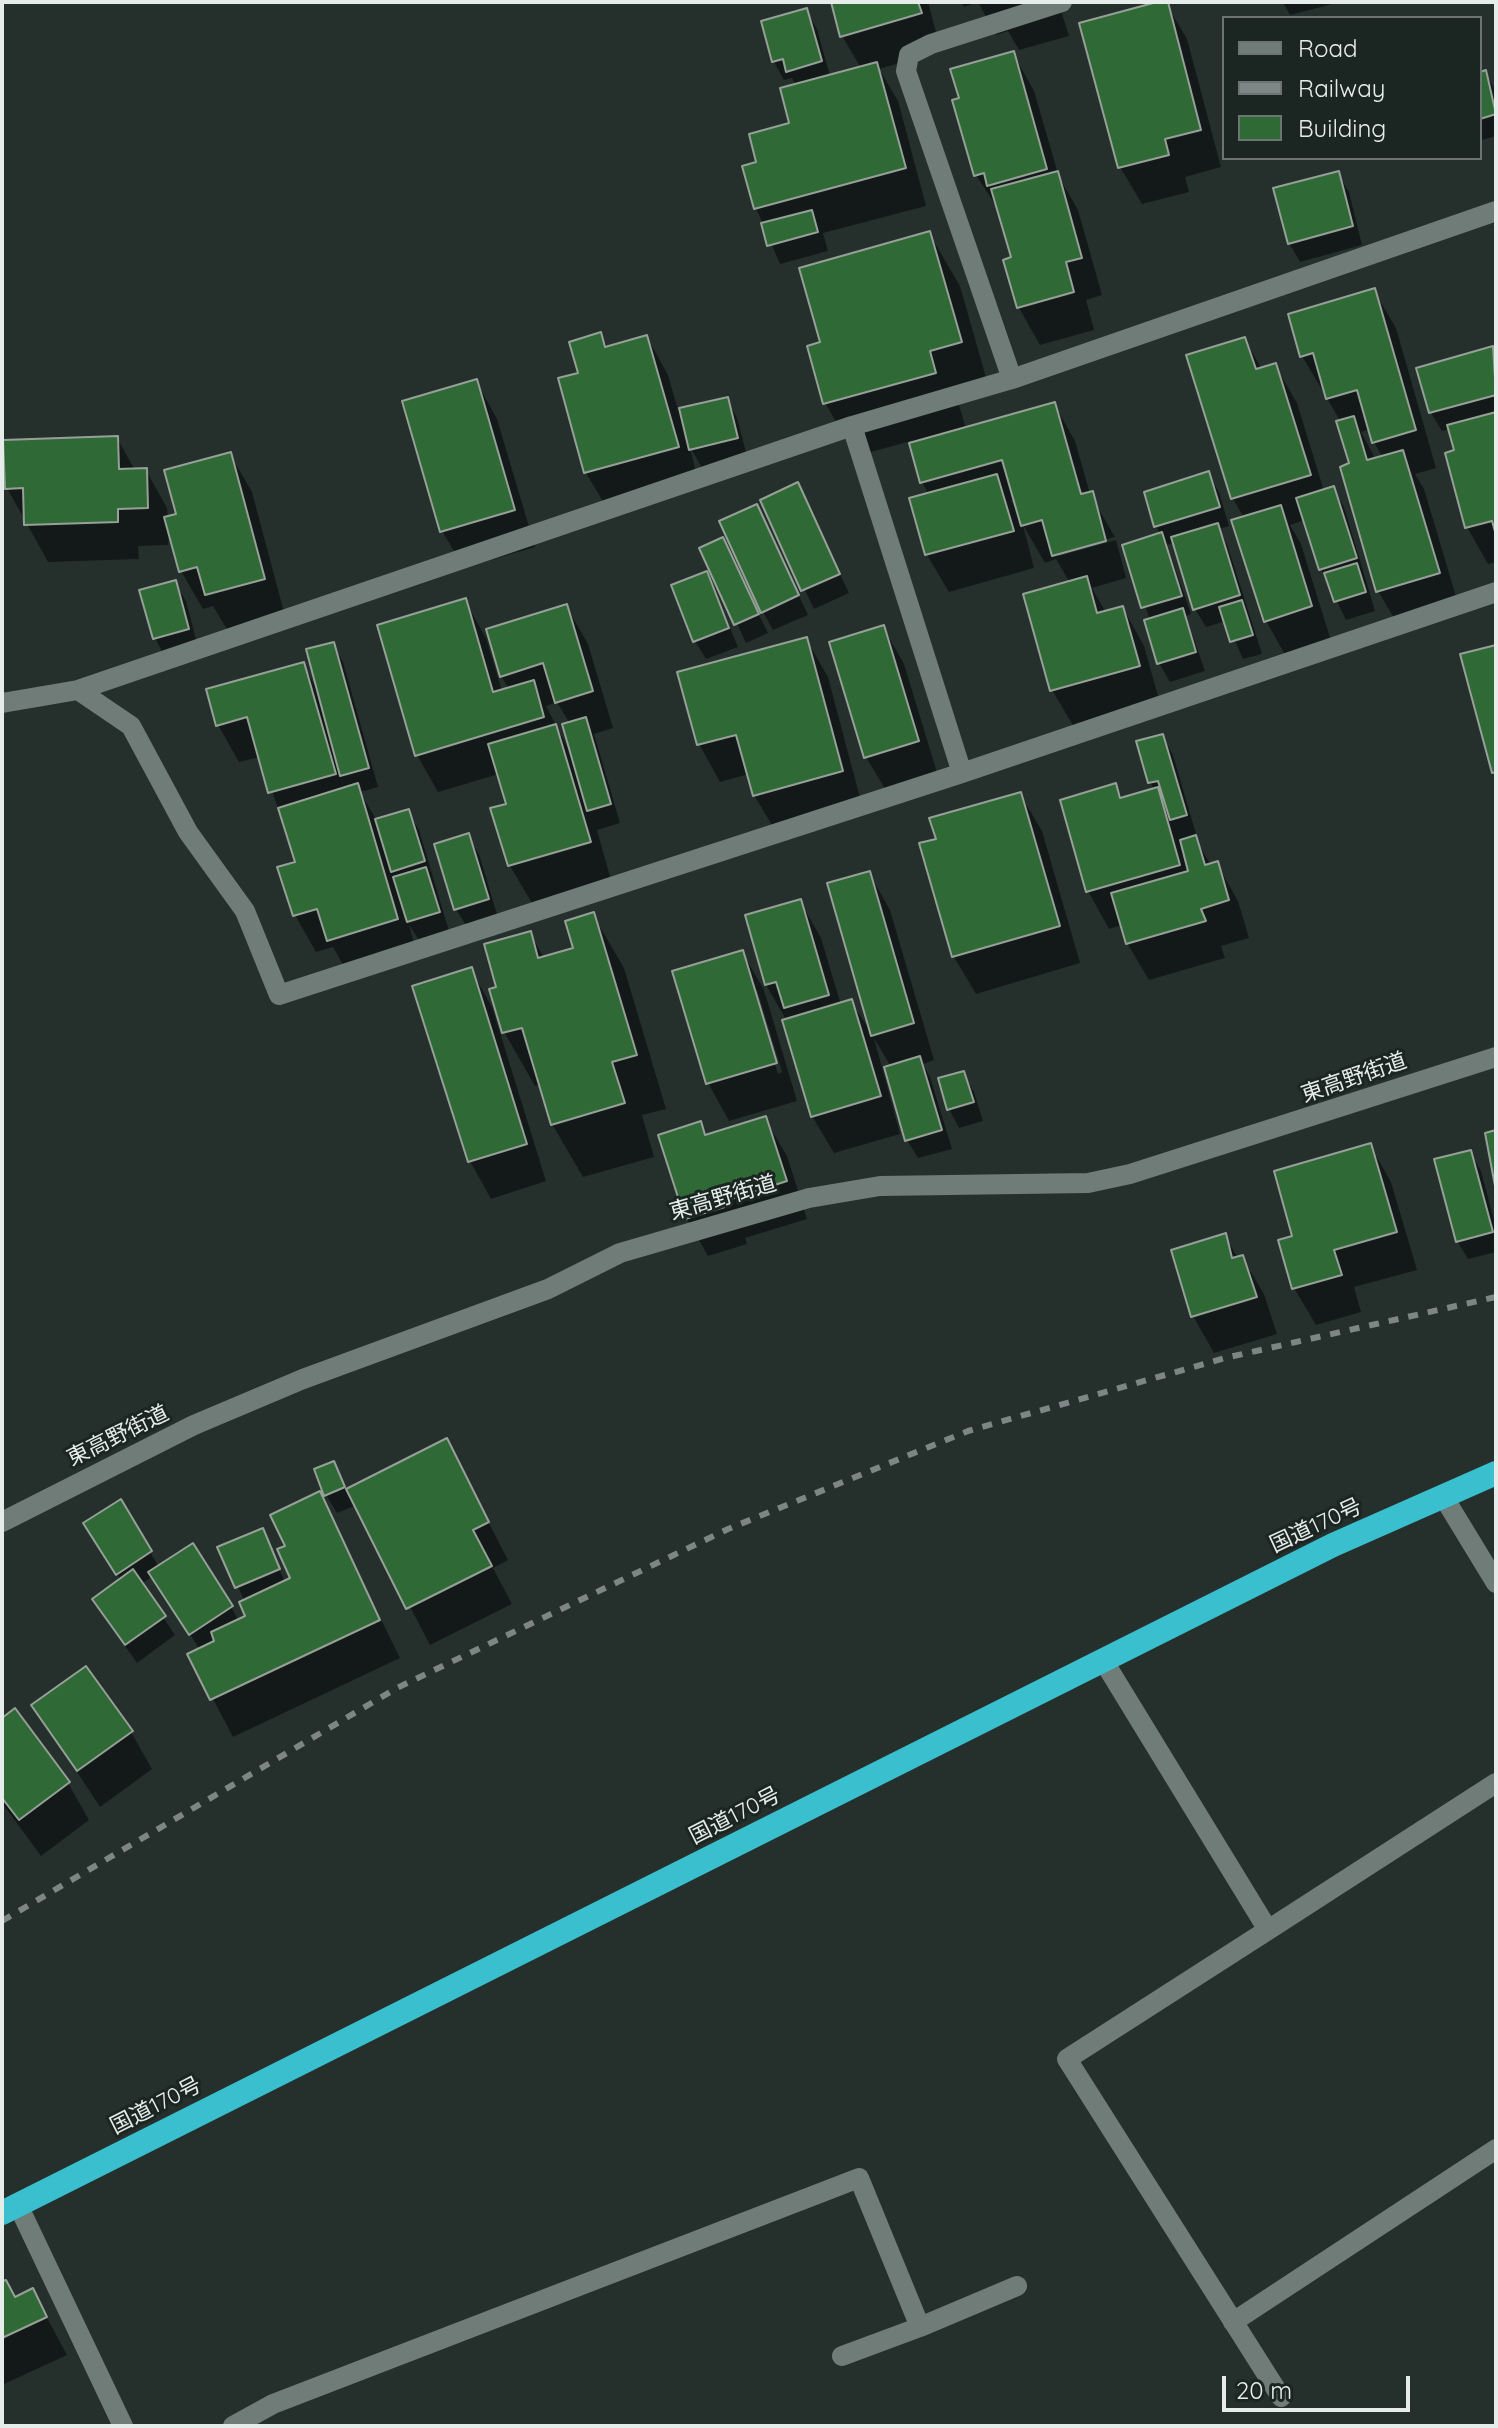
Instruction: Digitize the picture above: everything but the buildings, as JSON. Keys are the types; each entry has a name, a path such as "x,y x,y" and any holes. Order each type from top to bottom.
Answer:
{"highway":[{"name":"国道170号","path":"10,2209 1333,1545 1496,1473"}],"street":[{"path":"1012,379 906,71 909,55 931,44 1062,2"},
{"path":"2,703 78,690 852,426 1012,379 1496,211"},
{"path":"852,426 962,773"},
{"path":"78,690 131,726 188,832 245,911 279,995 962,773 1496,592"},
{"name":"東高野街道","path":"2,1522 194,1425 303,1379 548,1289 620,1253 809,1198 880,1186 1088,1183 1130,1174 1496,1057"},
{"path":"1443,1496 1496,1583"},
{"path":"1103,1660 1268,1930"},
{"path":"1281,2397 1067,2059 1496,1783"},
{"path":"1233,2322 1496,2149"},
{"path":"233,2426 273,2404 859,2178 920,2327"},
{"path":"10,2209 123,2426"},
{"path":"842,2356 1017,2286"}],"railway":[{"path":"2,1921 397,1688 728,1529 968,1431 1225,1358 1496,1297"}]}
